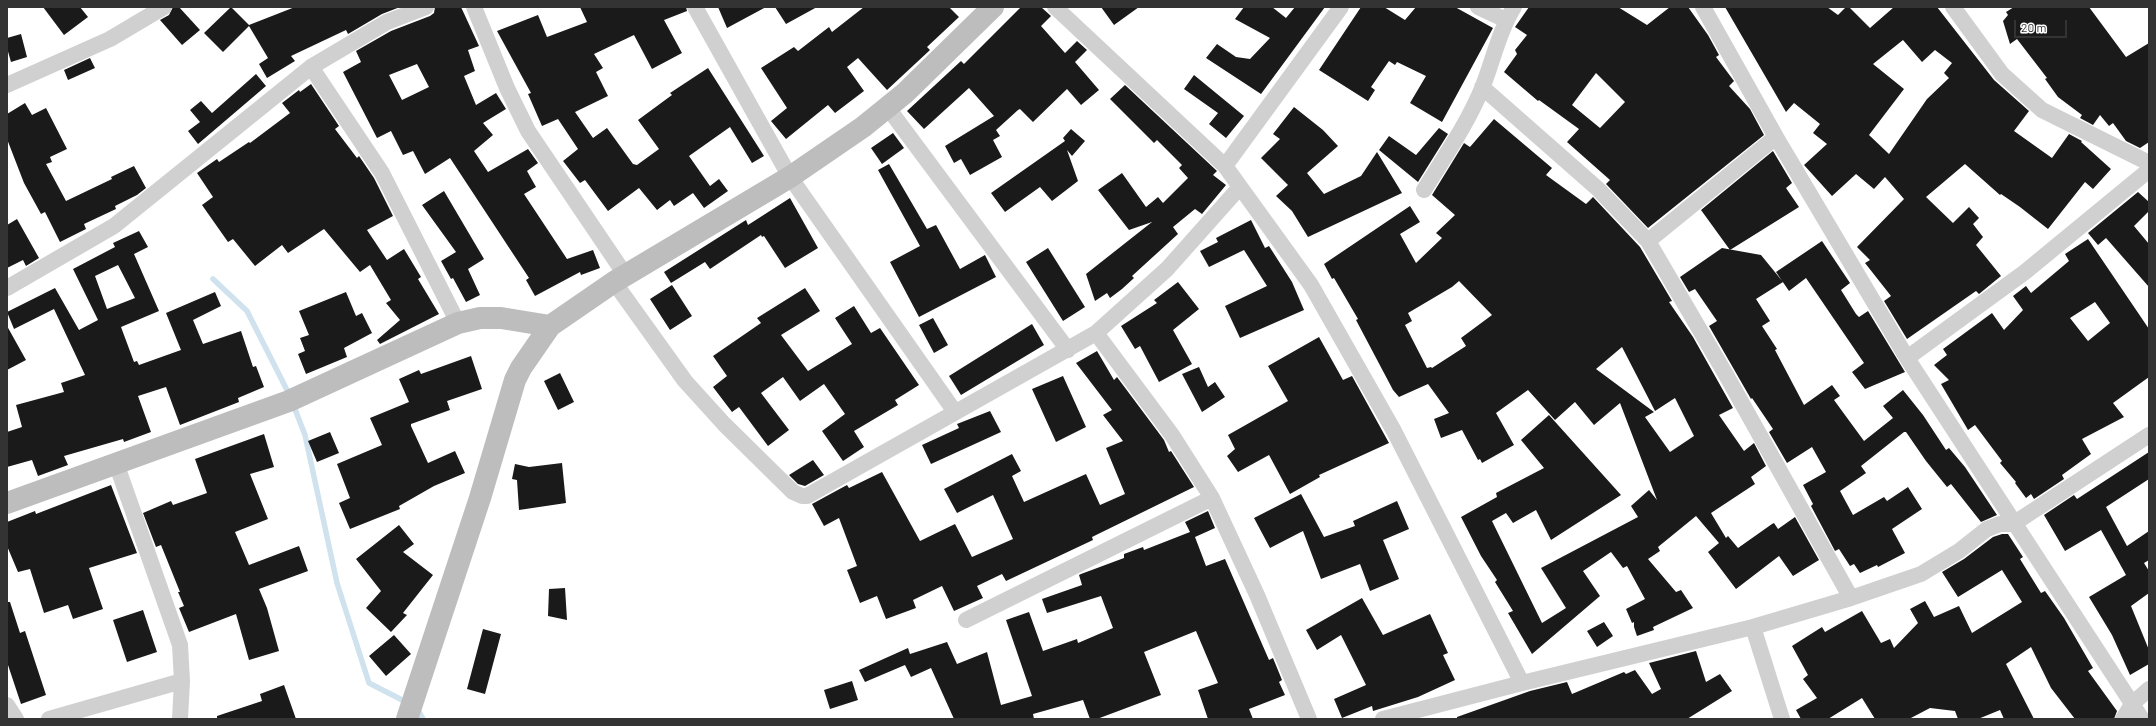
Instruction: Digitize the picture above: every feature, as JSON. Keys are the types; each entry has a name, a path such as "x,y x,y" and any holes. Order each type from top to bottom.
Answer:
{"street":[{"path":"7,85 110,39 164,7"},
{"path":"7,288 114,226 311,67 387,22 426,7"},
{"path":"474,7 507,88 528,131 620,279 686,381 724,424 797,495 802,496 811,494 1096,333 1167,269 1240,187"},
{"path":"695,7 790,177 955,412"},
{"path":"408,716 480,498 515,380 521,368 550,326 620,279 790,177 888,108 993,7"},
{"path":"1056,7 1225,166 1315,292 1394,431 1522,683"},
{"path":"1225,166 1341,7"},
{"path":"1424,190 1459,134 1482,87 1510,13 1478,7"},
{"path":"1703,7 1776,137 1907,358 2013,524 2142,719"},
{"path":"1953,7 2002,74 2042,110 2149,163"},
{"path":"311,67 382,173 458,323"},
{"path":"1482,87 1598,189 1648,241 1725,373 1851,598"},
{"path":"888,108 1068,350"},
{"path":"1648,241 1776,137"},
{"path":"1907,358 2025,272 2149,170"},
{"path":"7,503 282,404 458,323 480,318 501,318 550,326"},
{"path":"1096,333 1172,435 1212,498 1257,595 1309,719"},
{"path":"1383,719 1522,683 1753,628 1851,598 1921,574 1959,551 1987,530 2000,524 2013,524 2149,435"},
{"path":"116,463 180,645 182,680 180,719"},
{"path":"966,620 1212,498"},
{"path":"1753,628 1782,719"},
{"path":"49,719 182,680"},
{"path":"2123,719 2132,704 2149,689"},
{"path":"7,705 16,719"}],"building":[{"path":"43,7 80,7 88,17 64,35"},
{"path":"173,7 179,7 200,30 182,45 160,20 169,15"},
{"path":"231,7 249,25 295,7 400,7 382,14 348,34 346,30 291,56 295,61 267,78 259,64 268,58 249,26 223,52 204,33"},
{"path":"435,7 461,7 479,46 468,50 475,71 464,76 476,105 496,93 506,109 483,123 493,135 474,151 488,172 528,149 538,163 527,171 536,187 524,194 567,259 593,250 600,268 581,275 580,272 535,296 526,280 529,278 450,158 425,174 413,151 403,155 391,131 377,138 343,72 361,62 356,51 391,31 430,16 434,13","holes":["417,64 429,87 402,100 389,75"]},
{"path":"580,7 686,7 687,11 664,20 682,53 652,69 634,35 594,54 603,68 596,72 608,96 575,112 593,138 607,128 633,164 637,165 659,149 638,120 672,95 670,93 708,68 764,156 752,163 730,127 689,156 710,186 719,179 728,191 704,208 693,193 674,206 670,200 657,210 639,188 608,211 585,180 580,183 563,161 578,149 558,119 542,126 528,94 531,93 497,31 538,15 547,37 587,22"},
{"path":"718,7 766,7 727,28"},
{"path":"775,7 817,7 786,24"},
{"path":"864,7 949,7 959,17 927,47 930,50 887,90 858,58 847,67 864,91 835,113 828,105 786,139 771,121 787,108 761,68 794,47 798,51 829,27 832,32"},
{"path":"1021,7 1041,7 1051,16 1041,26 1065,53 1077,41 1087,50 1075,62 1099,90 1081,105 1067,89 1033,122 1020,109 1018,110 996,130 1000,136 993,140 1002,157 970,175 961,159 954,163 945,146 994,116 969,88 924,129 907,111 961,61 964,64"},
{"path":"1101,7 1139,7 1114,25"},
{"path":"1244,7 1272,7 1286,18 1295,7 1325,7 1261,94 1206,58 1217,44 1236,57 1250,59 1270,38 1235,19"},
{"path":"1361,7 1384,7 1405,20 1416,7 1455,7 1493,28 1442,122 1410,103 1426,76 1397,62 1395,65 1389,61 1371,87 1375,90 1368,101 1319,70"},
{"path":"1529,7 1618,7 1647,25 1670,7 1688,7 1708,35 1719,55 1716,57 1734,81 1729,86 1750,109 1764,135 1648,228 1606,184 1610,180 1567,142 1579,129 1539,100 1538,101 1504,72 1517,54 1515,50 1527,35 1515,27","holes":["1596,73 1625,102 1600,128 1572,105"]},
{"path":"1725,7 1827,7 1838,15 1846,7 1849,7 1870,28 1894,7 1937,7 1994,80 2029,111 2014,131 2052,158 2069,134 2082,141 2081,142 2111,169 2093,189 2085,182 2048,229 2020,207 2001,194 2000,195 1965,164 1926,197 1953,223 1969,207 1979,218 1973,224 1983,237 1976,245 2001,276 1979,294 1976,291 1907,339 1884,301 1891,296 1865,263 1870,260 1857,247 1904,199 1885,177 1874,189 1856,174 1832,196 1804,165 1827,144 1813,133 1820,124 1794,103 1786,112","holes":["1903,40 1922,62 1935,50 1952,63 1944,73 1949,78 1927,99 1889,154 1869,135 1904,89 1873,64"]},
{"path":"2014,7 2089,7 2126,57 2149,43 2149,142 2140,148 2126,141 2113,123 2109,126 2100,115 2093,125 2080,118 2082,115 2058,97 2045,79 2047,78 2017,39 2010,44 2003,21 2008,15 2006,12"},
{"path":"21,34 27,57 11,62 7,48 7,38"},
{"path":"90,58 95,68 68,80 64,70"},
{"path":"256,74 266,86 198,144 188,131 200,122 190,110 201,101 212,113"},
{"path":"1194,75 1244,116 1226,138 1209,124 1218,113 1184,89"},
{"path":"311,84 339,126 335,129 357,158 359,156 374,178 393,216 367,230 387,260 404,249 421,277 418,279 439,314 380,344 377,340 400,320 386,303 391,300 370,265 360,272 324,229 288,253 282,245 255,266 233,239 228,242 202,205 213,197 197,173 217,159 219,162 249,142 250,143 290,113 282,103 299,90 300,92"},
{"path":"1125,85 1217,171 1213,175 1226,185 1202,214 1195,209 1173,227 1178,234 1132,276 1134,278 1122,289 1110,298 1107,293 1095,301 1086,274 1152,222 1129,230 1098,190 1122,173 1146,207 1158,197 1163,203 1188,178 1179,168 1182,165 1157,140 1154,143 1110,99"},
{"path":"25,103 32,115 46,108 67,149 50,157 52,162 46,164 66,201 112,179 111,177 134,166 146,188 137,195 115,206 116,209 84,224 86,229 60,242 45,212 41,214 24,183 7,139 7,114"},
{"path":"1294,107 1323,130 1338,146 1307,173 1324,194 1361,176 1377,152 1402,193 1308,237 1292,211 1276,196 1288,185 1261,158 1280,139 1273,134"},
{"path":"1494,119 1552,168 1546,175 1586,204 1593,197 1640,247 1672,301 1669,302 1693,337 1733,408 1719,415 1744,451 1754,443 1766,466 1751,477 1755,484 1711,513 1726,538 1728,536 1738,548 1772,524 1774,523 1778,529 1795,517 1819,560 1793,576 1779,556 1736,589 1708,552 1719,543 1696,516 1658,547 1660,551 1648,559 1676,592 1681,590 1693,608 1653,627 1654,630 1637,636 1634,622 1632,623 1626,609 1645,599 1627,566 1623,568 1611,552 1583,571 1600,596 1532,654 1508,613 1513,611 1495,582 1497,580 1481,556 1461,517 1497,497 1496,493 1544,468 1521,440 1549,415 1621,495 1551,540 1536,510 1513,523 1506,513 1492,521 1542,623 1566,608 1541,568 1638,517 1631,506 1649,490 1657,500 1620,403 1594,425 1575,402 1555,420 1528,390 1496,413 1514,445 1482,463 1480,459 1478,460 1462,430 1441,438 1434,419 1449,413 1428,384 1399,397 1393,390 1356,320 1358,319 1324,264 1410,206 1420,222 1400,234 1416,263 1442,238 1436,233 1455,215 1432,195 1464,143 1470,147","holes":["1459,281 1492,315 1461,338 1466,346 1432,368 1427,368 1405,325 1412,321 1408,313 1452,287","1622,347 1655,411 1675,398 1694,436 1670,452 1645,417 1654,412 1596,369"]},
{"path":"1439,128 1448,134 1418,182 1379,150 1389,136 1416,155"},
{"path":"1071,129 1085,141 1072,156 1067,150 1078,181 1052,201 1040,187 1005,212 991,193 1065,141 1063,138"},
{"path":"893,133 904,148 882,164 871,148"},
{"path":"1773,151 1792,183 1786,188 1799,207 1730,250 1701,210"},
{"path":"889,164 927,229 936,225 960,269 985,255 996,277 919,317 890,262 920,246 878,170"},
{"path":"444,191 484,259 468,269 480,295 466,302 453,278 451,279 441,261 456,252 422,205"},
{"path":"2138,192 2149,202 2149,211 2134,226 2149,244 2149,287 2106,238 2098,245 2088,233"},
{"path":"790,198 818,248 785,268 764,236 762,237 761,235 710,269 705,262 671,283 664,272 746,220 748,225"},
{"path":"17,219 39,258 26,266 23,260 7,268 7,225"},
{"path":"1251,220 1265,248 1269,246 1292,282 1304,310 1240,338 1225,306 1267,286 1244,250 1209,267 1200,251 1218,242 1216,238"},
{"path":"139,231 148,247 134,254 159,311 121,327 134,362 137,361 139,365 181,350 166,313 215,292 221,306 193,320 203,344 241,331 253,367 256,366 264,387 238,398 239,402 180,425 166,387 138,396 151,432 124,442 123,439 64,456 68,465 38,476 32,460 7,467 7,432 22,427 16,405 64,392 61,383 85,375 54,309 14,329 7,312 55,288 79,330 98,320 73,269 115,247 113,243","holes":["118,265 135,298 107,309 95,276"]},
{"path":"2088,239 2149,329 2149,377 2113,403 2124,417 2082,439 2091,454 2062,475 2064,479 2034,499 2031,494 2026,498 2015,483 2016,482 2000,463 2002,461 1975,425 1968,430 1941,384 1949,380 1934,365 1947,355 1943,349 1992,313 2004,330 2023,310 2013,296 2026,286 2031,293 2069,261 2065,254","holes":["2095,302 2110,323 2088,341 2070,318"]},
{"path":"1822,241 1850,283 1841,290 1856,314 1859,317 1868,311 1905,372 1865,389 1852,372 1864,363 1806,278 1789,291 1776,272"},
{"path":"1048,248 1085,307 1063,321 1026,262"},
{"path":"1722,248 1761,255 1783,282 1756,299 1770,321 1762,326 1777,349 1775,350 1804,405 1832,385 1840,396 1834,400 1864,441 1893,418 1883,406 1903,390 1923,415 1946,450 1949,448 1965,467 1997,515 1981,522 1951,484 1947,487 1926,461 1906,432 1904,432 1861,466 1866,473 1840,491 1853,515 1884,497 1887,501 1908,487 1922,509 1892,529 1905,553 1878,567 1877,565 1860,573 1854,564 1850,566 1839,549 1835,551 1811,506 1813,504 1803,485 1826,472 1812,447 1787,463 1769,432 1773,429 1752,398 1751,399 1709,326 1717,321 1695,289 1689,292 1680,277"},
{"path":"1178,282 1199,309 1173,330 1192,364 1159,382 1140,346 1135,349 1121,326 1157,303 1154,300"},
{"path":"672,285 692,316 670,330 650,299"},
{"path":"805,288 820,311 781,335 808,371 852,344 835,318 854,306 871,333 880,328 919,385 895,400 898,405 854,431 864,447 843,461 822,431 845,414 824,384 800,401 783,377 761,393 789,430 768,446 739,407 732,412 713,387 727,376 713,356 761,323 757,318"},
{"path":"346,292 356,316 362,313 372,333 344,348 347,357 306,374 298,354 305,351 300,338 309,335 299,311"},
{"path":"933,318 948,345 934,353 919,325"},
{"path":"1032,324 1044,345 961,395 949,376"},
{"path":"7,326 26,360 7,370"},
{"path":"1319,337 1343,380 1352,376 1389,443 1319,475 1320,477 1290,494 1269,455 1238,472 1227,456 1235,449 1228,435 1288,401 1268,366"},
{"path":"1097,351 1114,380 1117,377 1164,440 1169,452 1171,451 1194,487 1092,537 1093,540 1006,581 1002,574 977,586 983,598 954,611 942,586 913,600 916,608 886,619 877,596 860,603 847,570 857,566 839,518 824,526 812,504 847,485 849,488 882,472 920,541 955,524 972,557 1013,539 993,495 957,513 944,489 1012,454 1021,471 1012,476 1024,502 1086,474 1100,505 1125,494 1106,448 1123,441 1103,415 1112,410 1076,363"},
{"path":"471,356 482,389 447,401 450,410 411,424 428,463 455,451 465,473 434,486 399,506 400,509 350,529 339,503 350,498 337,464 382,445 370,418 409,402 399,379 419,370 421,374"},
{"path":"1199,367 1208,387 1215,382 1225,397 1202,412 1182,374"},
{"path":"560,373 574,402 558,410 544,381"},
{"path":"1063,376 1086,427 1056,442 1032,389"},
{"path":"990,411 1001,432 931,464 922,445 959,428 957,424"},
{"path":"330,432 339,453 317,462 308,441"},
{"path":"264,434 274,467 250,474 268,519 235,532 249,565 299,546 308,571 259,589 267,608 279,651 249,660 236,614 189,632 179,608 184,606 178,592 180,592 161,545 156,547 143,513 171,501 173,505 207,493 195,459"},
{"path":"2149,452 2149,479 2106,507 2127,546 2149,531 2149,560 2144,563 2149,571 2149,593 2131,606 2149,650 2149,664 2130,675 2112,635 2089,597 2126,575 2101,530 2065,551 2044,515 2074,495 2077,499"},
{"path":"813,460 824,475 805,486 798,484 789,475"},
{"path":"562,463 566,503 519,510 517,480 512,479 515,464 529,467"},
{"path":"111,485 137,553 89,568 103,609 73,619 68,605 44,613 30,569 18,572 7,546 7,522 35,511 36,514"},
{"path":"1301,494 1324,537 1355,526 1353,521 1397,501 1409,529 1383,540 1399,579 1370,591 1360,564 1321,579 1303,531 1270,548 1254,518"},
{"path":"1208,511 1215,528 1195,537 1206,566 1225,559 1269,660 1273,658 1282,680 1279,682 1285,695 1249,709 1253,719 1208,719 1198,690 1218,683 1196,631 1144,652 1161,695 1097,719 1090,719 1083,700 1033,714 1034,719 954,719 931,668 911,677 905,665 865,682 859,670 908,648 910,654 947,642 957,664 987,652 1001,705 1032,696 1006,620 1029,612 1043,651 1077,639 1078,643 1113,628 1101,596 1047,613 1042,599 1082,585 1079,575 1124,558 1124,554 1143,547 1144,550 1190,532 1185,522"},
{"path":"399,525 414,544 403,552 433,575 403,613 407,615 391,632 366,608 381,591 356,559"},
{"path":"2008,534 2023,557 2020,559 2041,593 2045,591 2064,618 2093,668 2088,671 2117,711 2114,719 2075,719 2051,688 2031,647 2006,664 2034,719 2004,719 2000,710 1978,719 1958,719 1955,711 1930,708 1909,719 1875,719 1862,698 1828,719 1801,719 1796,710 1817,698 1803,679 1808,675 1792,646 1822,627 1825,632 1862,611 1881,643 1890,639 1894,648 1918,623 1910,609 1925,601 1934,617 1959,606 1972,633 2022,602 2002,570 1958,597 1942,572 1964,559 1993,537"},
{"path":"565,588 567,620 548,616 549,589"},
{"path":"1362,598 1383,635 1430,614 1448,653 1443,655 1455,680 1418,697 1373,711 1372,706 1342,718 1334,699 1366,685 1341,635 1317,650 1306,630"},
{"path":"7,602 10,602 20,633 25,631 46,695 21,704 7,662"},
{"path":"143,610 157,652 127,662 113,620"},
{"path":"1604,622 1613,636 1597,647 1587,631"},
{"path":"483,629 501,634 485,694 467,689"},
{"path":"394,635 411,654 386,676 369,656"},
{"path":"1696,651 1706,682 1720,674 1732,691 1687,719 1457,719 1457,717 1530,691 1567,682 1572,694 1624,672 1626,674 1635,670 1652,694 1661,689 1649,663"},
{"path":"852,681 858,700 830,709 824,690"},
{"path":"284,685 296,719 217,719 217,716 262,701 260,694"}],"waterway":[{"path":"213,279 247,311 290,396"},
{"path":"293,404 305,435 337,583 369,683 408,703"},
{"path":"417,708 423,719"}]}
